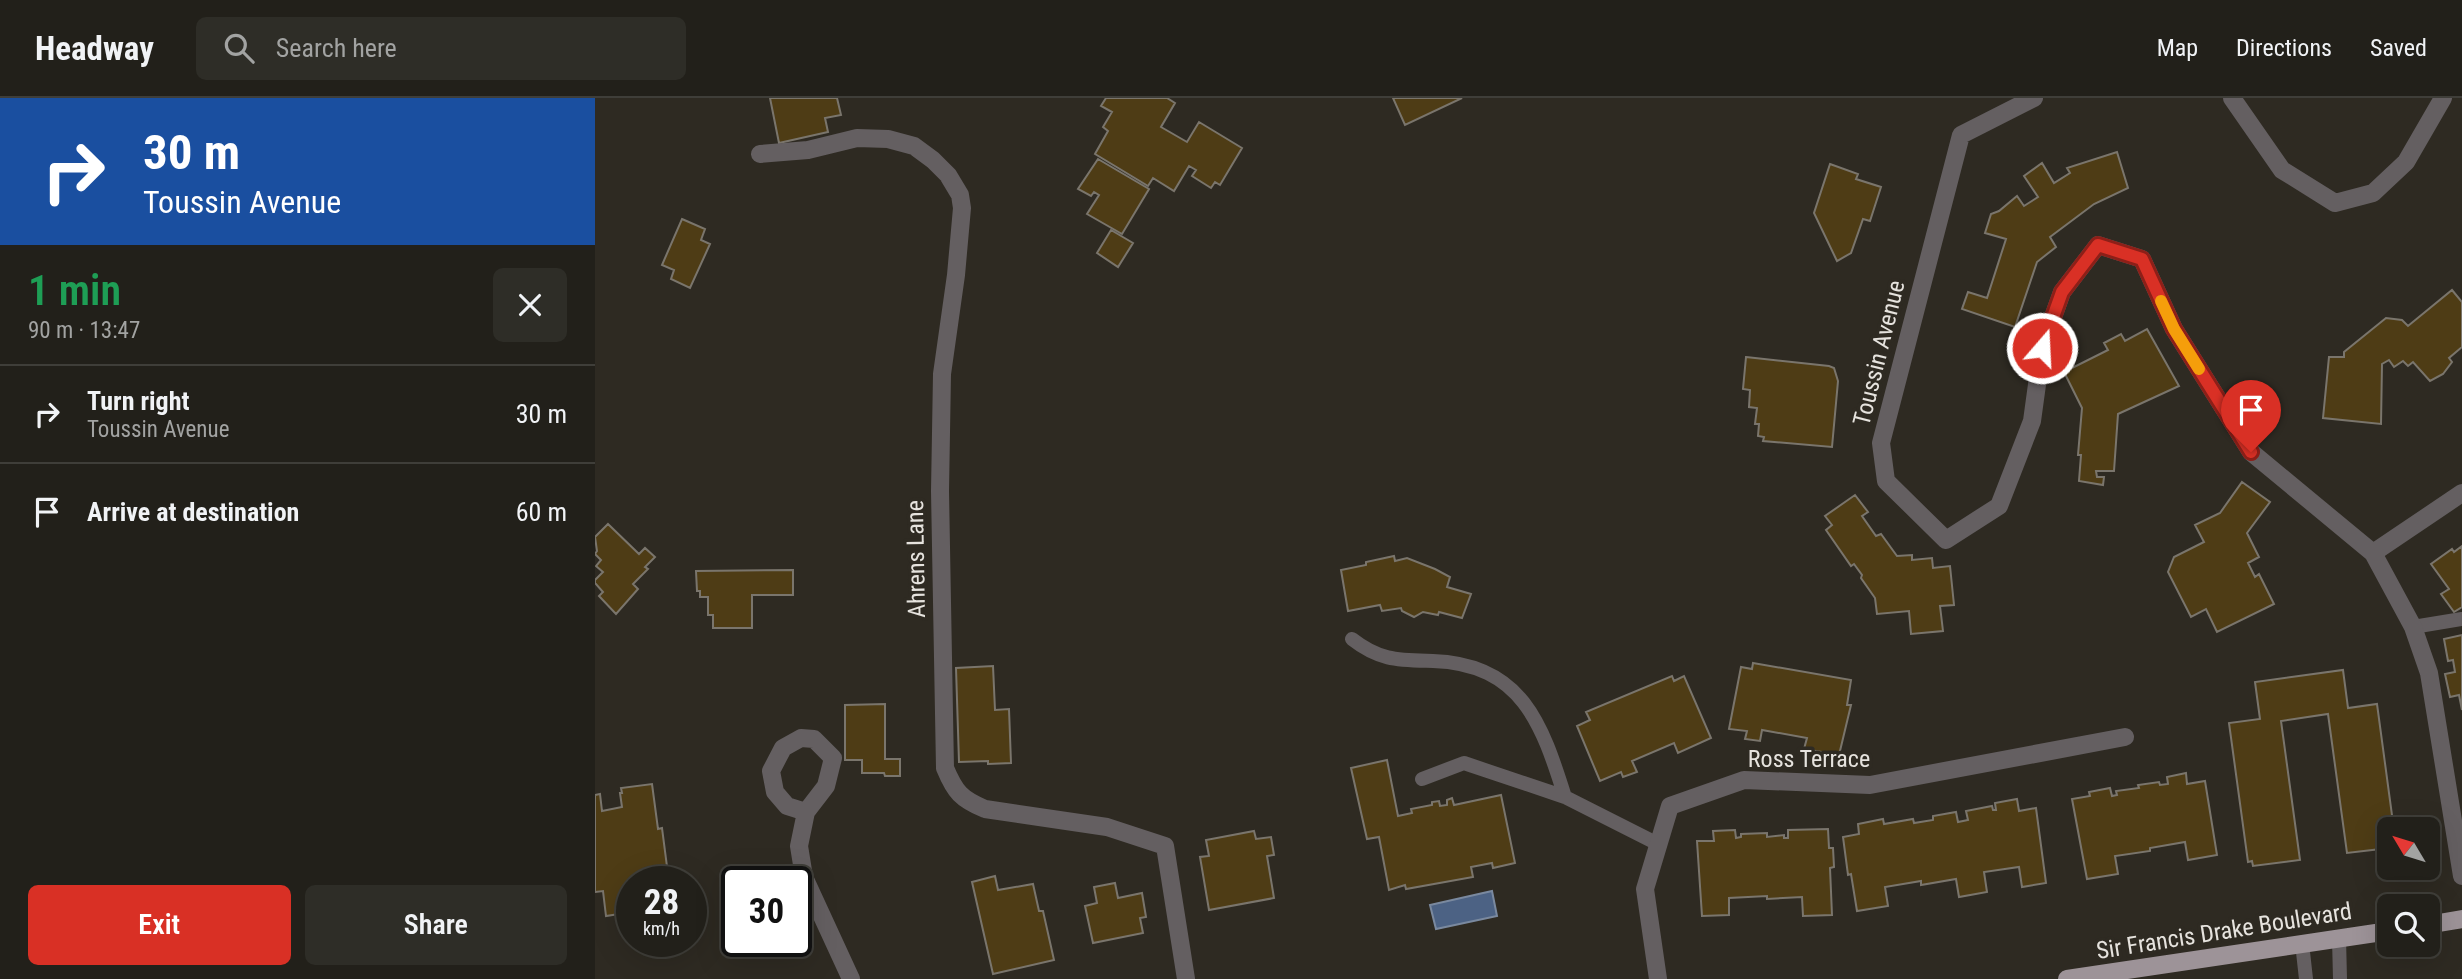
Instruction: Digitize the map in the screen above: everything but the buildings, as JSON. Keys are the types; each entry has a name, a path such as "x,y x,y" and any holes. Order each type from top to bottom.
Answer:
{"main road":[{"path":"2440,923 2462,919"},
{"name":"Sir Francis Drake Boulevard","path":"2067,979 2377,933"}],"street":[{"name":"Toussin Avenue","path":"2033,98 1961,135 1881,443 1886,481 1946,540 1999,506 2032,421 2042,348 2062,292 2098,245 2142,259 2174,329 2251,452 2373,553 2413,627 2429,673 2462,876"},
{"path":"2232,98 2282,170 2335,203 2373,192 2406,162 2443,98"},
{"name":"Ahrens Lane","path":"760,155 809,150 857,138 888,139 914,146 933,160 948,175 960,195 962,208 956,275 942,374 940,491 945,768 954,788 967,801 985,809 1107,827 1165,846 1186,979"},
{"path":"2373,553 2462,493"},
{"name":"Ross Terrace","path":"1658,979 1645,890 1670,806 1744,780 1870,785 2125,737"},
{"path":"806,812 799,846 804,877 851,979"}],"lane":[{"path":"2413,627 2462,619"},
{"path":"1352,639 1368,652 1385,658 1437,661 1475,669 1504,682 1523,699 1537,725 1553,759 1565,797"},
{"path":"1422,779 1464,763 1565,797 1658,844"},
{"path":"2339,938 2340,979"},
{"path":"2302,943 2306,979"}],"water":[{"path":"1492,891 1497,916 1436,929 1430,905"}],"slow traffic":[{"path":"2161,301 2174,329 2199,369"}],"route":[{"path":"2042,348 2062,292 2098,245 2142,259 2174,329 2251,452"}]}
